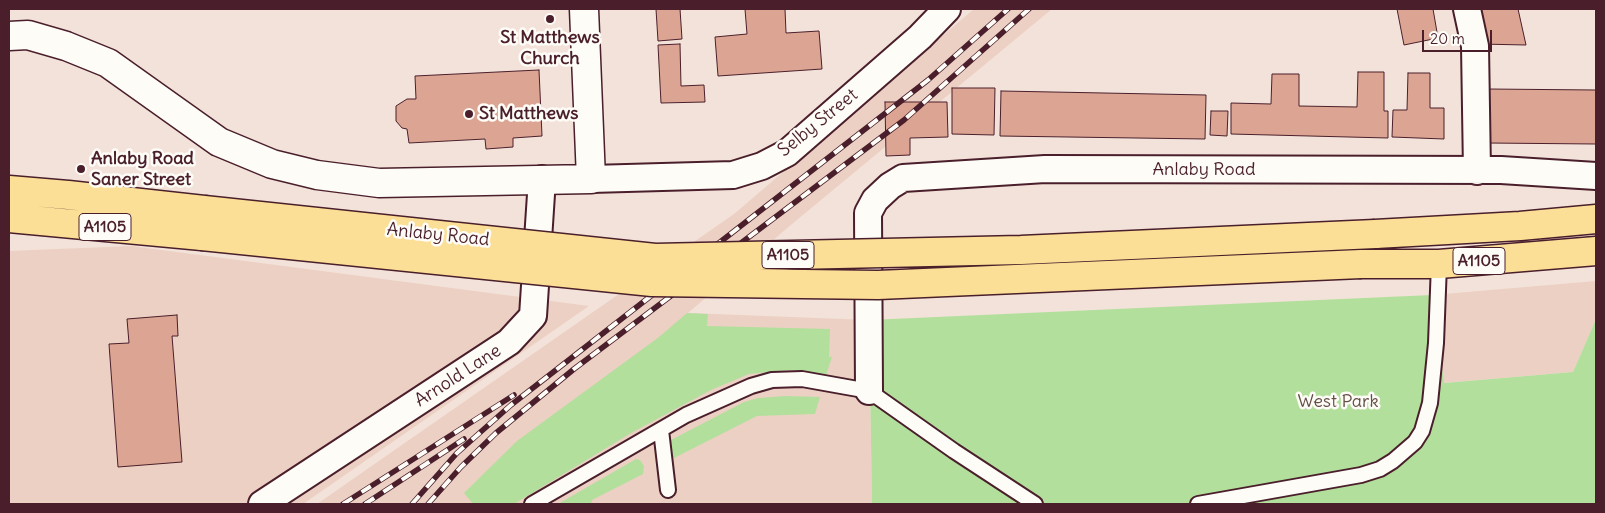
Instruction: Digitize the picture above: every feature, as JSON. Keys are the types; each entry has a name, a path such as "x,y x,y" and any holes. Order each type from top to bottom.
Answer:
{"main road":[{"name":"Anlaby Road","path":"9,190 68,195 203,223 652,282 878,285 1361,264 1439,264 1596,251"},
{"name":"Anlaby Road","path":"9,218 203,223 655,258 1021,250 1374,234 1520,226 1596,219"}],"street":[{"path":"584,9 591,179"},
{"name":"Selby Street","path":"542,179 733,175 762,166 787,153 920,37 947,9"},
{"path":"1467,9 1475,46 1477,171"},
{"path":"9,36 28,35 66,46 108,64 220,142 272,164 317,175 379,183 542,179"},
{"name":"Anlaby Road","path":"869,391 868,213 875,200 890,186 904,178 1045,169 1501,170 1596,176"},
{"name":"Arnold Lane","path":"262,504 510,342 533,316 542,179"}],"lane":[{"path":"1198,504 1361,475 1380,469 1393,461 1415,442 1422,431 1430,403 1436,343 1439,264"},
{"path":"532,504 686,416 750,386 772,380 802,379 869,391 954,451 1035,504"},
{"path":"662,430 668,490"}],"shaded area":[{"path":"974,9 1052,9 792,224 688,313 869,320 872,504 317,504 734,214"},
{"path":"131,246 589,306 303,504 9,504 9,251"},
{"path":"1596,281 1596,319 1573,372 1443,383 1432,295"}],"green space":[{"name":"West Park","path":"1432,295 1444,383 1573,372 1596,319 1596,504 872,504 869,320"},
{"path":"687,313 708,314 707,326 830,329 829,357 832,357 826,375 793,370 749,374 711,390 631,433 514,504 473,504 464,493 517,441 659,337"},
{"path":"786,396 820,397 815,414 757,416 674,458 668,454 671,440 744,402 758,398"},
{"path":"636,459 640,460 644,466 643,474 592,500 591,504 558,504"}],"building":[{"path":"656,9 680,9 682,39 658,41"},
{"path":"745,9 785,9 786,33 819,31 822,69 718,76 715,37 747,34"},
{"path":"1397,9 1433,9 1438,38 1404,45"},
{"path":"1473,9 1518,9 1526,45 1480,44"},
{"path":"680,44 681,86 704,85 705,102 661,103 658,45"},
{"name":"St Matthews","path":"539,70 542,136 513,138 513,147 486,149 485,139 409,143 407,129 402,128 396,121 396,106 407,99 416,99 415,76"},
{"path":"1358,72 1384,72 1384,111 1388,111 1388,138 1231,134 1231,103 1271,104 1272,74 1299,74 1299,106 1357,107"},
{"path":"1408,73 1430,73 1430,108 1444,108 1444,139 1392,137 1393,110 1407,110"},
{"path":"952,88 995,88 994,135 952,134"},
{"path":"1487,89 1596,90 1596,144 1487,143"},
{"path":"1001,91 1206,95 1205,139 1000,136"},
{"path":"885,102 947,102 948,137 910,138 910,155 886,156"},
{"path":"1211,111 1228,111 1227,136 1210,135"},
{"path":"177,315 178,336 172,336 182,462 118,467 109,344 129,343 127,319"}],"railway":[{"path":"412,504 457,453 511,405 928,80 1008,9"},
{"path":"428,504 461,467 496,433 574,369 904,120 1029,9"},
{"path":"343,504 514,395"},
{"path":"365,504 464,439"}],"place":[{"name":"St Matthews Church","path":"550,19"},
{"name":"St Matthews","path":"469,114"},
{"name":"Anlaby Road Saner Street","path":"81,169"}]}
